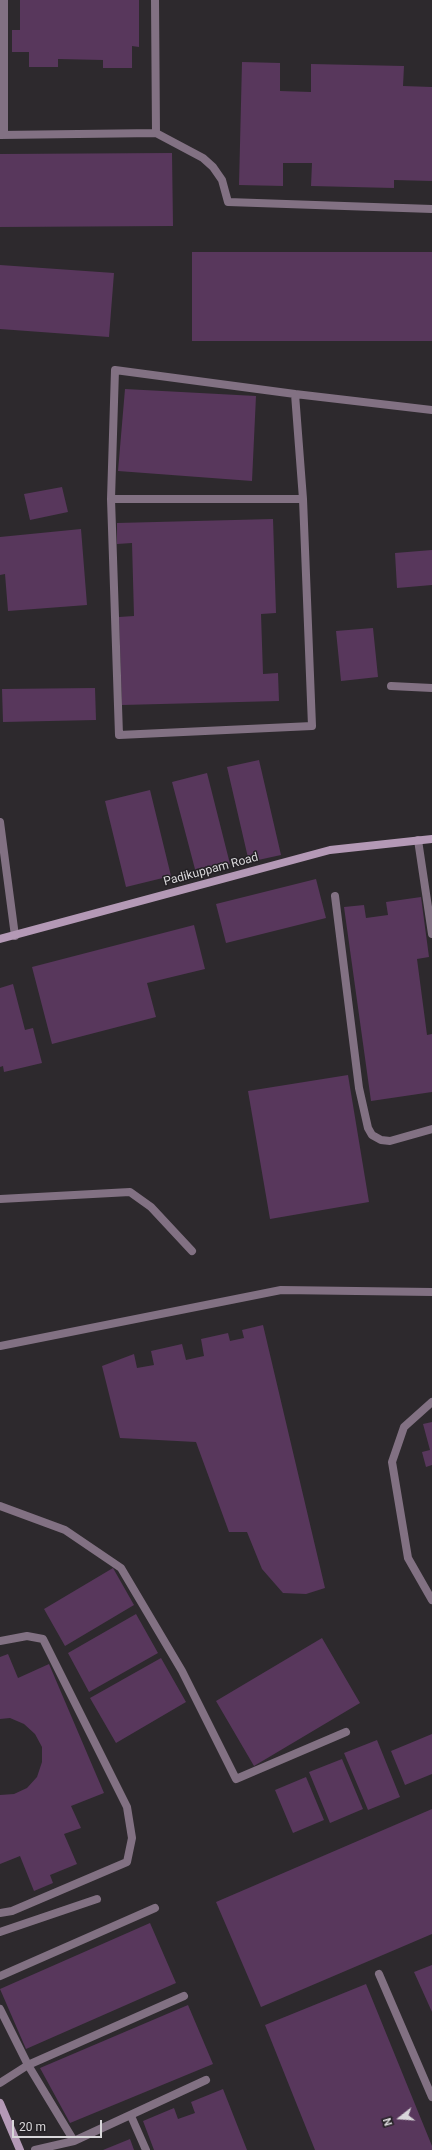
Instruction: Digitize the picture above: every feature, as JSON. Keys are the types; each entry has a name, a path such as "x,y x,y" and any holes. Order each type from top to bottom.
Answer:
{"street":[{"path":"4,0 2,135 156,133 203,158 213,167 222,180 228,202 432,209"},
{"path":"154,0 156,133"},
{"path":"295,394 303,499 312,726 119,735 111,499 115,370 295,394 432,410"},
{"path":"111,499 303,499"},
{"path":"391,686 432,688"},
{"path":"0,822 16,936"},
{"name":"Padikuppam Road","path":"0,939 16,936 330,850 432,839"},
{"path":"418,840 429,892 432,934"},
{"path":"335,896 359,1088 368,1128 372,1135 381,1140 390,1141 432,1129"},
{"path":"0,1199 130,1192 151,1207 192,1251"},
{"path":"0,1346 281,1290 432,1292"},
{"path":"432,1402 404,1427 392,1462 408,1558 432,1600"},
{"path":"0,1506 65,1530 121,1568 182,1671 236,1779 346,1732"},
{"path":"0,1641 26,1636 44,1639 127,1808 132,1838 127,1862 12,1911 0,1913"},
{"path":"0,1932 96,1899"},
{"path":"0,1976 156,1908"},
{"path":"380,1974 432,2097"},
{"path":"0,2083 28,2065 184,1996"},
{"path":"0,2009 28,2065 74,2141"},
{"path":"36,2150 74,2141 131,2116 206,2080"},
{"path":"0,2103 20,2150"},
{"path":"131,2116 146,2150"}],"building":[{"path":"20,0 139,0 139,47 132,46 132,68 103,68 103,60 58,59 58,67 29,67 29,52 12,52 12,30 20,30"},
{"path":"242,62 280,63 280,91 311,92 311,64 404,66 403,86 432,87 432,181 394,180 394,188 311,186 312,163 283,163 283,186 239,185"},
{"path":"172,153 173,226 0,227 0,154"},
{"path":"192,252 432,252 432,341 192,341"},
{"path":"0,265 114,273 109,337 0,329"},
{"path":"125,389 256,396 252,481 118,471"},
{"path":"62,487 68,512 30,520 24,494"},
{"path":"273,519 276,613 261,614 263,674 278,673 279,701 122,705 119,617 134,616 132,543 117,544 117,523"},
{"path":"81,529 87,605 8,611 5,574 0,575 0,537"},
{"path":"432,550 432,585 397,588 395,553"},
{"path":"373,628 378,677 341,681 336,631"},
{"path":"95,688 96,720 3,722 2,689"},
{"path":"259,760 281,855 249,862 227,767"},
{"path":"207,773 230,864 196,873 172,782"},
{"path":"150,790 171,876 126,887 105,801"},
{"path":"316,879 326,918 226,943 216,904"},
{"path":"421,897 429,957 417,959 427,1035 432,1034 432,1092 371,1101 344,907 364,905 366,918 388,915 386,902"},
{"path":"194,925 205,969 147,983 156,1017 52,1044 32,967"},
{"path":"13,984 25,1030 33,1028 42,1063 4,1072 3,1066 0,1067 0,988"},
{"path":"348,1075 369,1202 270,1219 248,1091"},
{"path":"263,1325 325,1588 306,1594 283,1593 262,1569 247,1532 229,1532 196,1442 120,1438 102,1366 134,1354 137,1368 154,1365 151,1351 182,1344 186,1360 204,1356 201,1339 228,1333 230,1341 244,1338 242,1330"},
{"path":"432,1422 432,1465 426,1467 422,1452 430,1450 423,1424"},
{"path":"113,1568 134,1605 65,1646 44,1609"},
{"path":"136,1614 158,1653 89,1692 68,1653"},
{"path":"322,1638 360,1703 254,1766 216,1701"},
{"path":"8,1654 18,1678 49,1664 104,1793 71,1806 81,1828 64,1834 77,1864 50,1875 53,1883 34,1891 20,1856 0,1864 0,1795 14,1794 27,1788 37,1777 42,1762 42,1747 35,1734 24,1724 10,1718 0,1719 0,1657"},
{"path":"161,1658 186,1702 116,1743 90,1698"},
{"path":"432,1734 432,1774 405,1785 391,1751"},
{"path":"377,1740 400,1797 368,1810 344,1753"},
{"path":"342,1759 363,1809 330,1823 309,1772"},
{"path":"306,1777 324,1820 293,1833 275,1790"},
{"path":"432,1809 432,1934 261,2007 216,1902"},
{"path":"150,1923 176,1983 26,2049 0,1989"},
{"path":"432,1965 432,2012 414,1972"},
{"path":"366,1984 432,2146 432,2150 315,2150 265,2025"},
{"path":"188,2005 213,2064 70,2123 40,2068"},
{"path":"223,2089 247,2150 154,2150 143,2121 174,2108 178,2119 195,2113 191,2102"},
{"path":"130,2139 134,2150 103,2150"}]}
